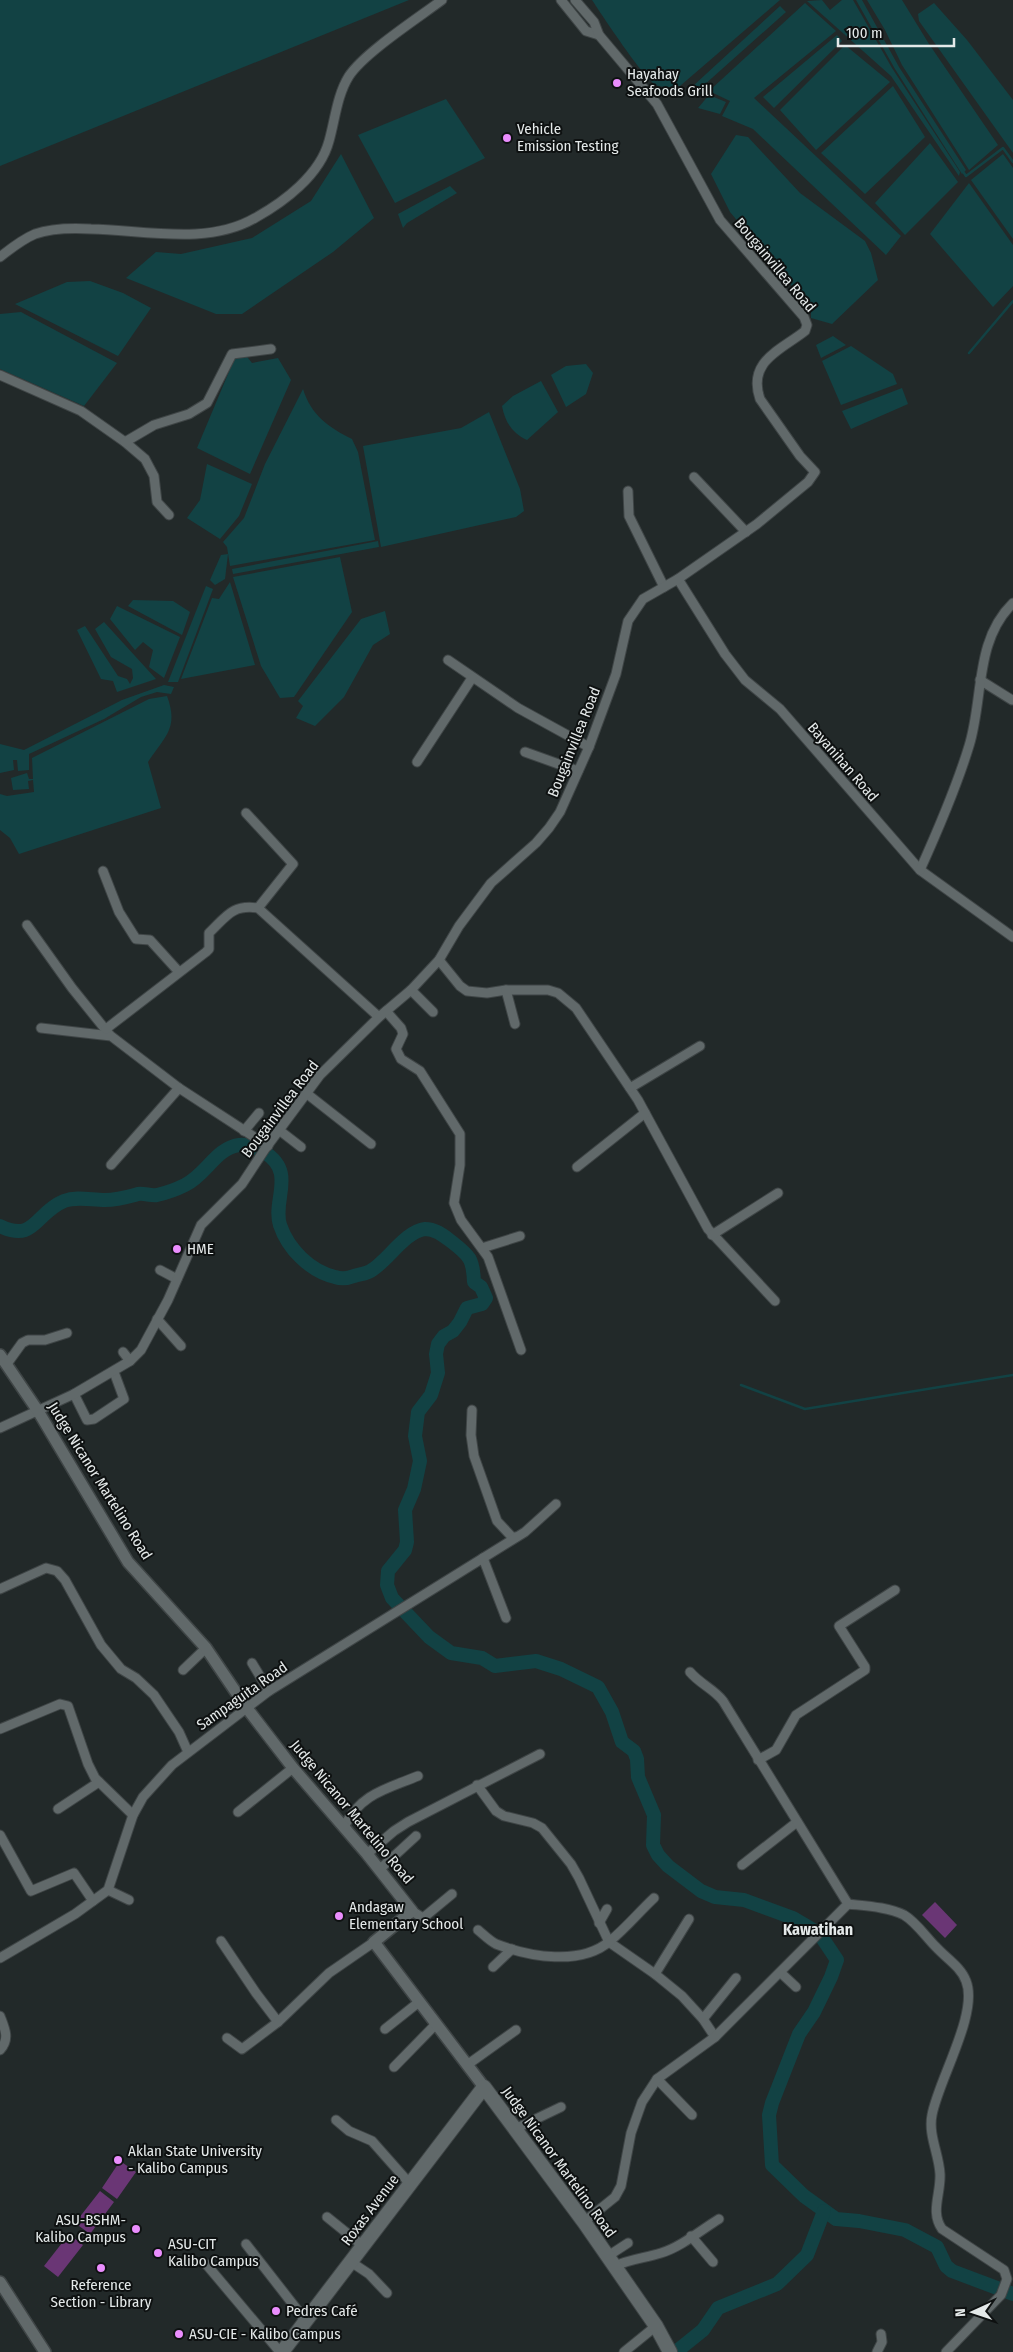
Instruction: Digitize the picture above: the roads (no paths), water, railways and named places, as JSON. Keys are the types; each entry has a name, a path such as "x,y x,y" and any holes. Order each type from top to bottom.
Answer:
{"main road":[{"name":"Judge Nicanor Martelino Road","path":"484,2087 584,2222 656,2326 670,2352"},
{"name":"Roxas Avenue","path":"281,2352 484,2087"}],"street":[{"path":"0,257 35,234 67,228 204,233 240,225 255,218 292,192 322,159 329,144 343,86 349,75 362,62 442,0"},
{"path":"561,0 586,32 599,35"},
{"path":"575,0 594,22 599,35"},
{"name":"Bougainvillea Road","path":"0,1428 74,1394 114,1372 130,1361 141,1350 168,1300 201,1225 242,1184 306,1093 383,1014 411,990 440,960 459,926 490,883 536,843 560,812 590,747 616,674 628,621 643,600 678,579 746,532 808,482 815,472 800,456 760,399 756,379 767,358 802,334 807,325 804,317 720,220 657,104 599,35"},
{"path":"125,442 154,425 189,414 206,403 232,354 271,349"},
{"path":"0,375 81,410 125,442 145,459 154,476 157,502 169,515"},
{"path":"694,477 746,532"},
{"path":"628,491 629,516 664,587"},
{"name":"Bayanihan Road","path":"678,579 725,654 745,680 780,709 920,870 1013,938"},
{"path":"920,870 950,804 970,744 980,680 992,630 1013,603"},
{"path":"448,660 518,708 590,747"},
{"path":"417,762 472,678"},
{"path":"980,680 1012,700"},
{"path":"525,752 578,771"},
{"path":"246,813 293,864 258,908"},
{"path":"103,871 119,912 136,938 150,940 179,972"},
{"path":"41,1028 108,1033 208,949 209,933 236,908 246,906 258,908 401,1028 403,1034 396,1050 397,1054 401,1059 420,1071 460,1134 460,1166 454,1204 460,1220 482,1248 502,1293 521,1350"},
{"path":"27,925 72,988 108,1033 178,1088 244,1131 266,1148"},
{"path":"440,960 460,986 468,991 487,993 506,990 548,990 558,993 576,1008 630,1088 712,1234 775,1302"},
{"path":"411,990 433,1012"},
{"path":"506,990 515,1024"},
{"path":"630,1088 700,1046"},
{"path":"111,1166 178,1088"},
{"path":"306,1093 371,1144"},
{"path":"244,1131 259,1113"},
{"path":"577,1168 645,1113"},
{"path":"279,1130 302,1147"},
{"path":"712,1234 778,1193"},
{"path":"482,1248 520,1236"},
{"path":"160,1270 177,1280"},
{"path":"157,1319 181,1346"},
{"path":"3,1359 9,1360 22,1343 28,1340 45,1340 67,1333"},
{"path":"123,1352 130,1361"},
{"name":"Judge Nicanor Martelino Road","path":"3,1359 38,1411 128,1562 206,1648 246,1707 293,1768 367,1854 412,1911"},
{"path":"74,1394 87,1420 94,1419 124,1399 114,1372"},
{"path":"472,1410 473,1449 482,1478 498,1521 512,1537 516,1537"},
{"name":"Sampaguita Road","path":"108,1890 133,1815 143,1797 157,1779 188,1752 269,1691 536,1524 556,1504"},
{"path":"483,1558 506,1618"},
{"path":"0,1590 46,1568 57,1571 65,1580 101,1644 121,1669 136,1678 154,1695 179,1732 188,1752"},
{"path":"758,1760 776,1750 796,1715 865,1670 865,1667 839,1626 895,1590"},
{"path":"183,1670 206,1648"},
{"path":"252,1663 269,1691"},
{"path":"690,1672 696,1680 717,1694 723,1701 848,1904 904,1915 958,1969 966,1980 969,1993 965,2017 932,2113 930,2126 940,2176 935,2210 937,2222 942,2229 1009,2273 1008,2280 1000,2295 946,2352"},
{"path":"0,1729 60,1704 68,1706 88,1764 99,1782 133,1815"},
{"path":"367,1854 394,1831 477,1785 540,1754"},
{"path":"238,1812 293,1768"},
{"path":"344,1827 355,1808 364,1800 418,1776"},
{"path":"58,1809 99,1782"},
{"path":"477,1785 496,1811 504,1816 533,1823 542,1828 571,1864 610,1942 656,1974 682,1996 703,2019 715,2037"},
{"path":"742,1865 797,1822"},
{"path":"0,1835 31,1891 74,1873 93,1901"},
{"path":"380,1870 416,1836"},
{"path":"0,1958 108,1890 129,1900"},
{"path":"226,2038 242,2049 278,2022 329,1973 374,1942 412,1911 423,1918 428,1916 452,1894"},
{"path":"478,1930 494,1943 512,1949 566,1957 587,1953 610,1942 654,1898"},
{"path":"584,2222 615,2196 621,2186 631,2133 642,2102 657,2079 715,2037 848,1904"},
{"path":"599,1923 608,1909"},
{"path":"656,1974 689,1919"},
{"path":"222,1941 256,1993 278,2022"},
{"name":"Judge Nicanor Martelino Road","path":"374,1942 484,2087"},
{"path":"493,1967 512,1949"},
{"path":"781,1973 796,1987"},
{"path":"703,2019 736,1978"},
{"path":"385,2029 419,2002"},
{"path":"0,2016 6,2033 6,2043 0,2050"},
{"path":"394,2067 436,2024"},
{"path":"467,2065 516,2030"},
{"path":"657,2079 692,2115"},
{"path":"515,2129 561,2107"},
{"path":"336,2120 349,2131 372,2141 410,2184"},
{"path":"327,2217 363,2246"},
{"path":"611,2261 661,2253 719,2219"},
{"path":"692,2236 714,2262"},
{"path":"611,2261 628,2243"},
{"path":"246,2244 306,2321"},
{"path":"351,2262 368,2274 387,2292"},
{"path":"206,2264 281,2352"},
{"path":"0,2282 45,2352"},
{"path":"624,2352 656,2326"},
{"path":"877,2352 882,2342 881,2334"}],"water":[{"path":"0,0 409,0 0,166"},
{"path":"592,0 780,0 680,86 661,87 650,80 642,71"},
{"path":"822,0 830,10 842,0 853,0 892,68 960,172 959,176 891,76 807,1"},
{"path":"856,0 862,0 899,67 966,170 962,174 895,69"},
{"path":"867,0 902,0 929,44 998,145 969,170 902,65 885,30"},
{"path":"805,3 836,31 754,98 901,236 886,255 753,129 722,116 730,101 709,91"},
{"path":"934,3 967,40 1013,100 1013,153 919,21 918,14"},
{"path":"780,6 786,12 703,86 707,93 701,95 693,86"},
{"path":"837,35 842,41 774,108 763,97"},
{"path":"845,45 890,82 816,150 780,110"},
{"path":"893,86 925,137 865,194 821,153"},
{"path":"709,95 726,102 720,114 698,108"},
{"path":"446,99 485,158 395,203 358,135"},
{"path":"736,135 748,137 800,193 865,241 871,253 878,280 832,324 811,318 811,304 801,297 730,212 711,174"},
{"path":"930,143 958,182 905,235 875,203"},
{"path":"341,154 374,218 333,252 242,314 216,314 126,278 156,252 181,254 252,238 311,201"},
{"path":"1003,154 1013,168 1013,239 971,180"},
{"path":"969,183 1013,245 1013,286 993,307 930,234"},
{"path":"450,186 457,193 407,223 403,228 398,214"},
{"path":"90,281 123,293 151,308 118,356 15,304 67,282"},
{"path":"21,312 117,363 84,406 0,369 0,314"},
{"path":"833,336 846,345 821,358 816,345"},
{"path":"851,346 893,374 897,384 841,405 822,361"},
{"path":"244,353 252,363 278,358 291,380 250,474 197,448 236,355"},
{"path":"586,364 593,373 586,394 566,407 551,375 566,366"},
{"path":"541,381 558,412 527,440 517,434 510,426 502,406 513,396"},
{"path":"902,388 908,404 851,429 842,411"},
{"path":"303,389 306,398 316,413 328,425 352,439 358,452 375,540 230,566 227,547 223,542 244,518 265,464"},
{"path":"489,412 520,489 524,511 516,517 381,547 363,446 461,428"},
{"path":"207,464 252,484 239,516 220,539 187,518 200,500"},
{"path":"378,541 379,547 233,574 232,569"},
{"path":"228,554 225,579 215,585 210,580 221,555"},
{"path":"340,557 352,612 294,697 280,698 261,666 233,577"},
{"path":"230,582 255,665 181,679 212,598 219,599"},
{"path":"206,586 213,589 178,682 168,682"},
{"path":"133,600 173,601 190,612 182,635 128,606"},
{"path":"117,606 180,637 164,678 149,667 153,650 143,642 135,650 110,619"},
{"path":"385,611 390,634 373,645 344,697 315,726 296,718 303,706 298,701 361,619"},
{"path":"104,622 156,679 117,692 113,681 101,679 77,630 85,626 118,676 127,679 130,684 133,678 132,669 111,657 95,629"},
{"path":"164,685 174,687 171,694 157,692 141,697 104,719 29,754 29,770 18,771 17,760 13,760 14,770 0,773 0,744 24,750 122,700"},
{"path":"167,696 171,724 165,738 148,762 161,808 19,854 10,838 0,830 0,794 7,796 34,792 33,780 28,781 29,789 13,790 11,778 27,773 29,779 33,779 32,758 149,699"}],"waterway":[{"path":"962,170 966,176 1003,148 1013,162"},
{"path":"969,353 1013,301"},
{"path":"0,1226 21,1231 28,1229 54,1206 64,1201 79,1198 109,1200 138,1194 155,1195 168,1192 192,1181 224,1151 231,1147 243,1145 264,1152 274,1160 279,1168 281,1177 278,1216 280,1225 294,1250 317,1270 337,1278 345,1278 368,1272 404,1240 425,1229 440,1233 463,1251 473,1268 474,1282 481,1287 486,1298 482,1304 467,1308 453,1331 444,1336 438,1344 436,1354 438,1373 431,1395 418,1412 415,1436 420,1461 414,1489 405,1510 407,1542 405,1550 388,1571 387,1585 392,1598 429,1637 451,1653 482,1658 495,1666 536,1661 561,1669 598,1687 612,1712 622,1742 634,1751 637,1759 638,1777 654,1815 653,1845 658,1855 668,1866 701,1891 715,1897 744,1900 793,1918 815,1931"},
{"path":"741,1385 805,1409 1013,1375"},
{"path":"821,1936 837,1960 814,2012 799,2034 772,2103 769,2115 772,2165 804,2196 836,2219 859,2221 905,2230 937,2247 946,2266 952,2271 1013,2294"},
{"path":"677,2351 703,2330 718,2308 777,2284 807,2255 824,2211"}],"place":[{"name":"Hayahay Seafoods Grill","path":"617,83"},
{"name":"Vehicle Emission Testing","path":"507,138"},
{"name":"HME","path":"177,1249"},
{"name":"Andagaw Elementary School","path":"339,1916"},
{"name":"Aklan State University - Kalibo Campus","path":"118,2160"},
{"name":"ASU-BSHM- Kalibo Campus","path":"136,2229"},
{"name":"ASU-CIT Kalibo Campus","path":"158,2253"},
{"name":"Reference Section - Library","path":"101,2268"},
{"name":"Pedres Café","path":"276,2311"},
{"name":"ASU-CIE - Kalibo Campus","path":"179,2334"}],"district":[{"name":"Kawatihan","path":"818,1929"}]}
